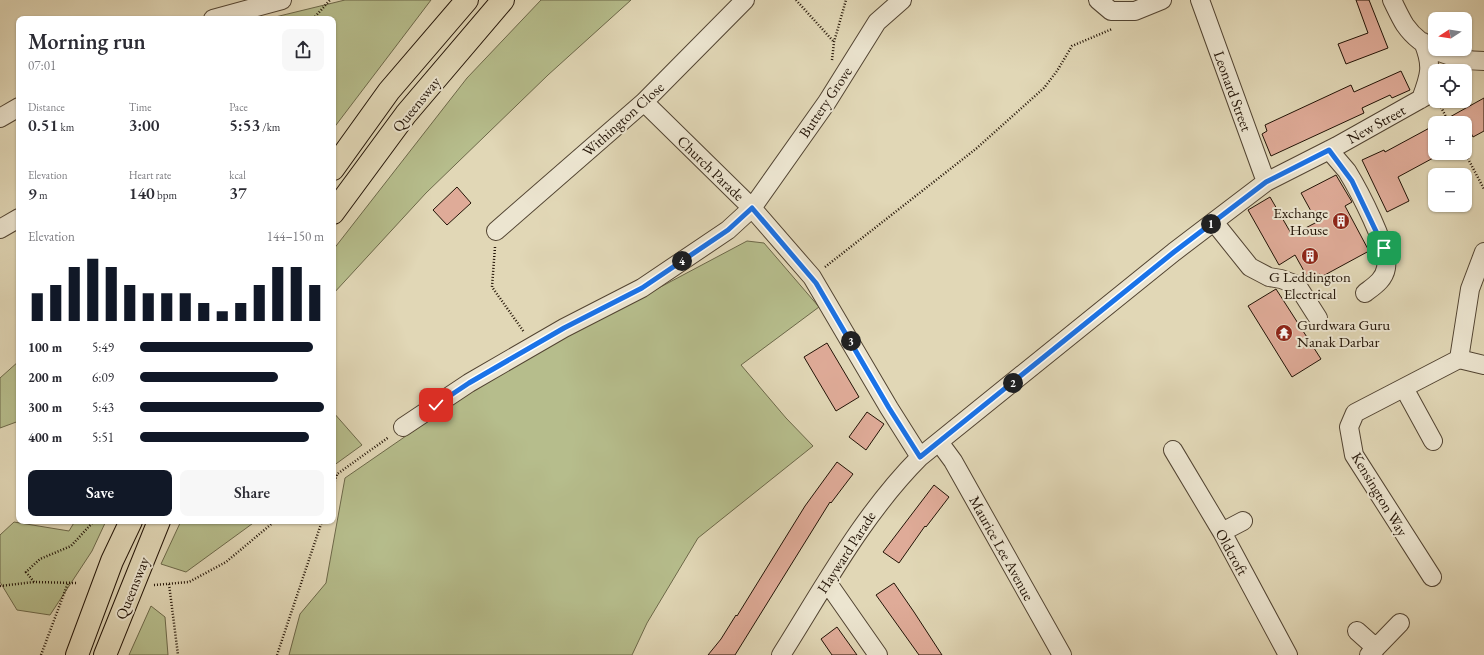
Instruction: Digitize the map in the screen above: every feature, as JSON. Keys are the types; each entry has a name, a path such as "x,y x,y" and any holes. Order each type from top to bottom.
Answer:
{"highway":[{"name":"Queensway","path":"336,165 389,91 467,0"},
{"name":"Queensway","path":"336,208 406,114 503,0"},
{"name":"Queensway","path":"77,655 112,561 130,524"},
{"name":"Queensway","path":"105,655 158,524"}],"street":[{"path":"224,16 282,0"},
{"name":"Withington Close","path":"496,231 644,102 745,0"},
{"name":"Buttery Grove","path":"403,427 469,383 642,288 728,230 752,208 826,102 877,22 902,0"},
{"path":"1098,0 1111,11 1135,11 1162,0"},
{"name":"Leonard Street","path":"1200,0 1266,182"},
{"path":"1392,0 1406,26 1423,42 1433,48 1473,64"},
{"name":"New Street","path":"1423,42 1430,58 1430,64"},
{"name":"New Street","path":"1266,182 1428,99"},
{"name":"Church Parade","path":"644,102 752,208 812,277 889,408 920,457"},
{"path":"0,118 16,109"},
{"path":"1329,150 1352,181 1384,248 1387,263 1385,273 1380,282 1364,293"},
{"path":"939,442 1266,182"},
{"path":"0,229 16,220"},
{"path":"1214,222 1250,267 1269,277 1281,278 1297,285 1318,318"},
{"path":"1484,252 1470,289 1459,359 1484,365"},
{"name":"Kensington Way","path":"1432,577 1354,455 1350,440 1349,428 1355,413 1459,359"},
{"path":"1404,388 1433,441"},
{"name":"Hayward Parade","path":"781,655 875,507 897,480 920,457 939,442"},
{"name":"Maurice Lee Avenue","path":"939,442 953,461 1062,655"},
{"name":"Oldcroft","path":"1173,450 1222,532 1288,655"},
{"path":"1222,532 1243,521"},
{"path":"827,582 878,655"},
{"path":"1357,631 1372,652 1400,623"}],"path":[{"path":"316,16 330,0"},
{"path":"796,0 834,42"},
{"path":"831,64 834,42 846,0"},
{"path":"812,277 977,148 1044,88 1057,71 1072,46 1114,28"},
{"path":"1469,160 1484,189"},
{"path":"496,231 492,287 534,346"},
{"path":"336,477 337,474 403,427"},
{"path":"34,582 26,572 40,559 71,546 91,524"},
{"path":"163,585 189,582 226,562 271,524"},
{"path":"277,655 321,524"},
{"path":"0,586 34,582 76,583"},
{"path":"41,655 68,583"},
{"path":"169,584 178,655"}],"green space":[{"path":"345,0 431,0 336,125 336,16 279,16"},
{"path":"541,0 631,0 548,75 426,193 336,291 336,246 467,78"},
{"path":"747,241 764,243 819,307 741,365 786,418 813,446 698,538 647,623 632,655 289,655 300,614 326,583 345,478 493,376"},
{"path":"16,364 16,422 0,428 0,378"},
{"path":"336,415 362,445 336,464"},
{"path":"14,522 16,524 26,524 69,531 73,524 105,524 92,551 50,615 17,610 0,582 0,535"},
{"path":"180,524 252,524 186,572 161,564"},
{"path":"151,606 165,617 168,655 129,655"}],"building":[{"path":"1356,0 1369,0 1388,48 1346,64 1338,44 1368,33"},
{"path":"1401,71 1410,90 1392,98 1390,95 1362,108 1364,113 1271,156 1262,134 1267,131 1265,125 1351,85 1354,92"},
{"path":"1484,98 1484,131 1473,137 1472,116 1452,116 1466,108 1472,108 1472,105"},
{"path":"1428,129 1428,160 1429,160 1398,177 1409,201 1387,212 1362,160 1384,150 1385,152"},
{"path":"1336,175 1352,202 1345,206 1369,251 1321,277 1320,274 1309,280 1295,255 1279,265 1248,210 1270,197 1292,235 1317,222 1301,193"},
{"path":"457,187 471,203 447,225 433,210"},
{"name":"Gurdwara Guru Nanak Darbar","path":"1276,289 1321,359 1292,377 1248,306"},
{"path":"827,343 859,397 836,411 804,357"},
{"path":"867,412 884,424 866,450 849,437"},
{"path":"837,462 853,474 831,503 830,502 735,655 708,655 721,639 736,615 737,616 805,506"},
{"path":"934,485 949,497 926,527 925,526 899,563 883,552"},
{"path":"894,583 942,655 919,655 876,595"},
{"path":"837,627 857,655 832,655 821,639"}],"place":[{"name":"Exchange House","path":"1341,221"},
{"name":"G Leddington Electrical","path":"1310,256"},
{"name":"Gurdwara Guru Nanak Darbar","path":"1284,333"}],"route":[{"path":"436,405 469,383 564,328 642,288 728,230 752,208 812,277 835,313 889,408 920,457 1174,252 1266,182 1329,150 1345,169 1352,181 1363,201 1384,248"}]}
